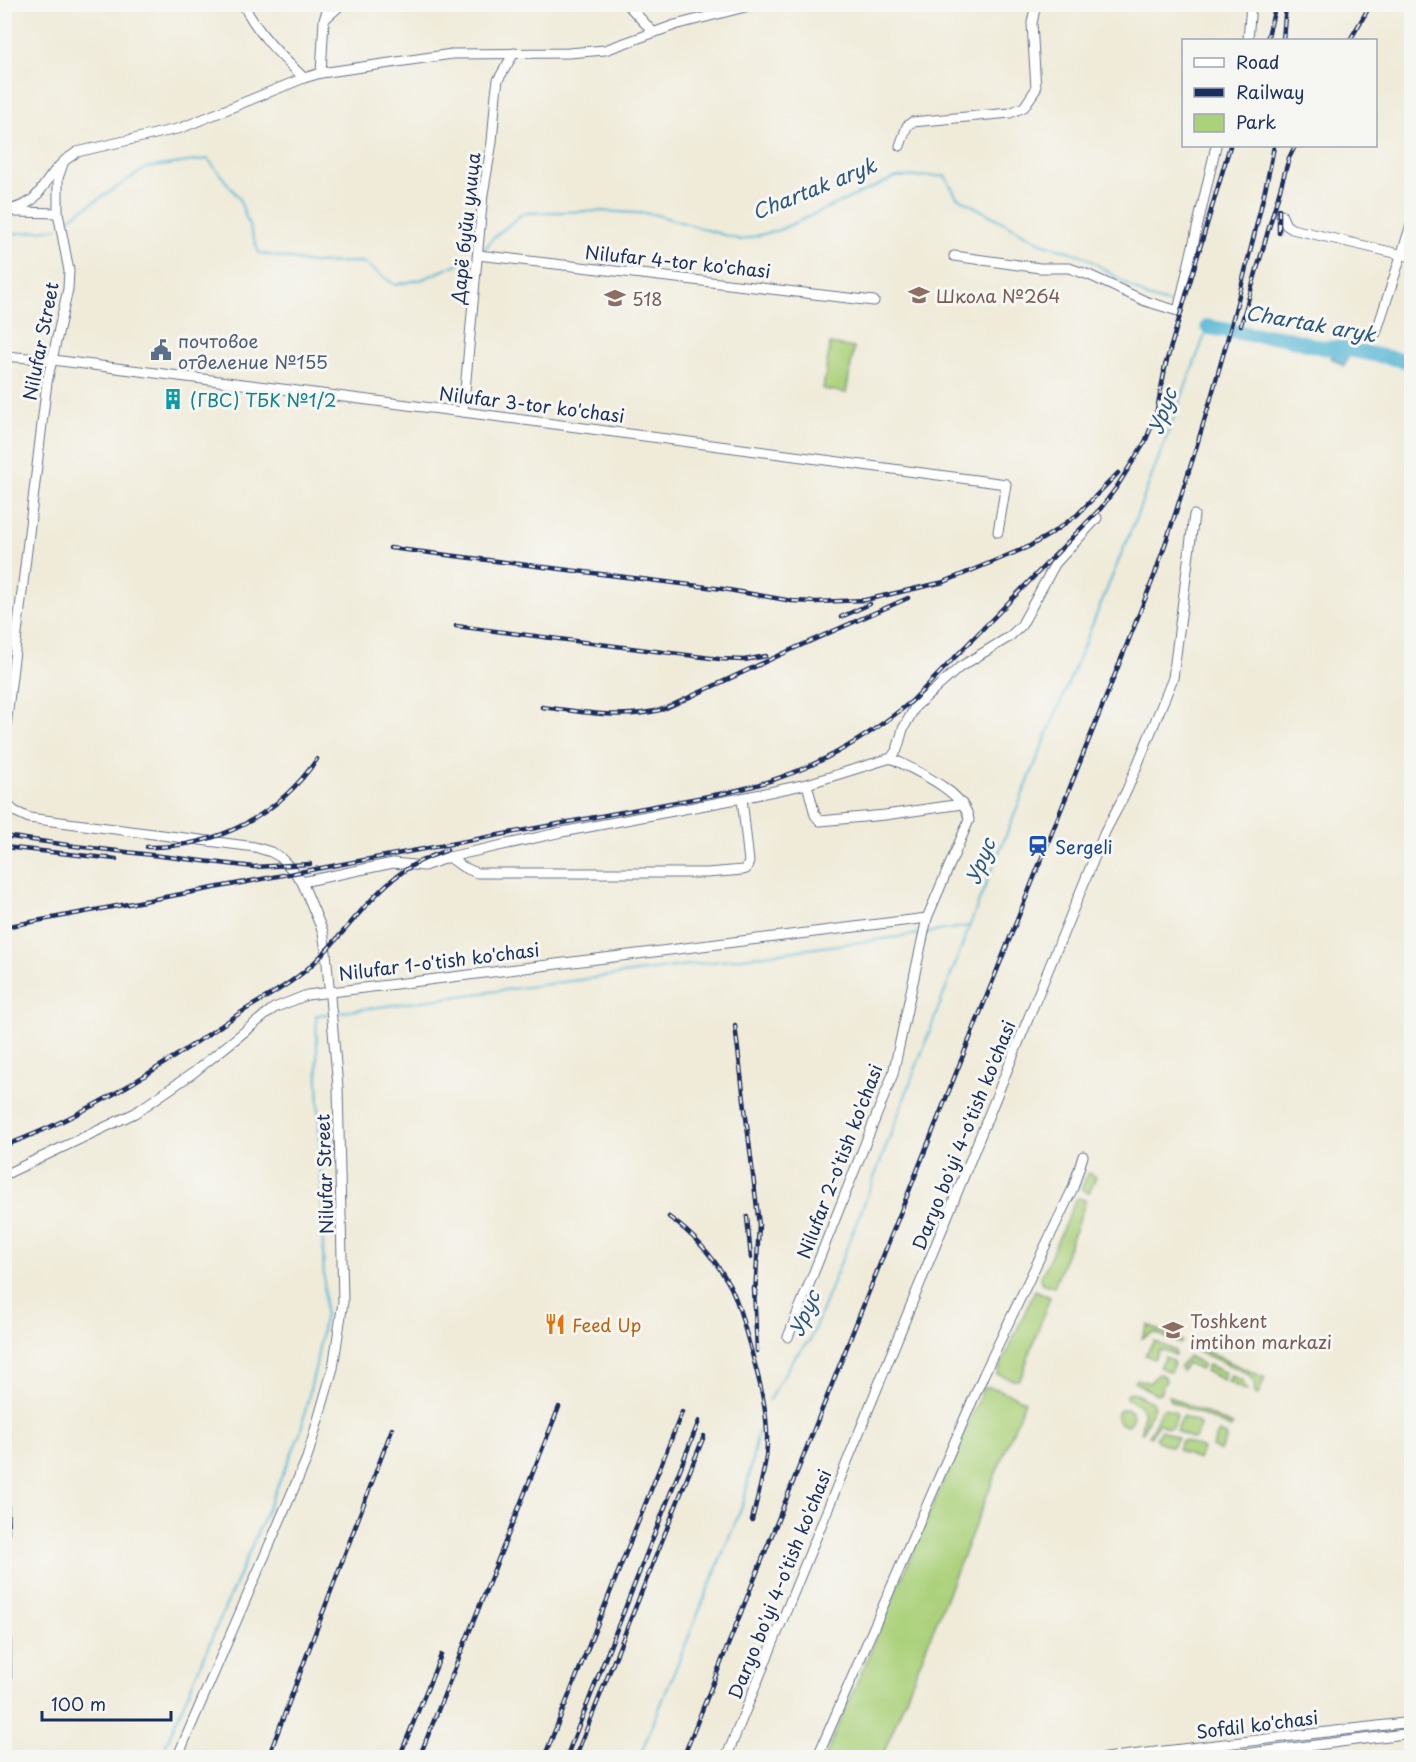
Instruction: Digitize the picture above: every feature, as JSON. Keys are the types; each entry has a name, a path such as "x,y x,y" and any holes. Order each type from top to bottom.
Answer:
{"street":[{"path":"243,4 254,26 304,78"},
{"path":"321,73 324,20 329,4"},
{"path":"324,20 342,4"},
{"path":"627,4 654,33"},
{"path":"4,212 21,208 32,202 51,174 64,160 77,152 182,128 321,73 452,54 605,50 675,25 757,4"},
{"path":"900,146 907,126 912,122 1010,113 1024,107 1036,89 1032,23 1036,4"},
{"path":"1248,39 1251,4"},
{"name":"Дарё буйи улица","path":"464,412 483,194 492,142 498,80 514,53"},
{"path":"954,256 1040,268 1069,268 1089,274 1145,301 1178,311 1216,147"},
{"name":"Nilufar Street","path":"4,743 47,382 68,289 69,271 58,213 58,178 64,160"},
{"path":"4,212 58,213"},
{"path":"1281,214 1286,225 1292,229 1412,257"},
{"path":"1376,333 1412,222"},
{"name":"Nilufar 4-tor ko'chasi","path":"478,255 874,300"},
{"name":"Nilufar 3-tor ko'chasi","path":"4,356 53,360 464,412 1006,484 998,532"},
{"name":"Daryo bo'yi 4-o'tish ko'chasi","path":"726,1758 1105,832 1127,790 1173,678 1194,515"},
{"path":"302,882 393,863 424,866 448,857 562,832 807,784 891,758 897,750 907,718 915,707 960,667 1009,637 1022,626 1055,564 1097,518"},
{"path":"891,758 926,776 962,804"},
{"path":"807,784 815,815 820,821 962,804"},
{"path":"448,857 477,873 707,873 743,870 749,862 742,798"},
{"name":"Nilufar Street","path":"4,801 14,811 29,818 255,847 272,852 280,857 302,882 323,932 338,1087 343,1302 333,1368 307,1458 177,1758"},
{"name":"Nilufar 2-o'tish ko'chasi","path":"788,1337 893,1074 927,918 969,820 968,812 962,804"},
{"name":"Nilufar 1-o'tish ko'chasi","path":"4,1175 135,1113 193,1073 274,1008 307,994 927,918"},
{"path":"817,1758 984,1374 1072,1188 1083,1156"},
{"name":"Sofdil ko'chasi","path":"1105,1758 1149,1755 1412,1722"},
{"name":"Sofdil ko'chasi","path":"1212,1758 1412,1733"},
{"path":"1273,1739 1274,1750"}],"green space":[{"path":"830,344 854,348 846,393 823,389"},
{"path":"1088,1173 1096,1177 1089,1193 1081,1189"},
{"path":"1076,1199 1085,1200 1085,1203 1054,1287 1041,1283 1041,1277"},
{"path":"1035,1290 1050,1297 1022,1375 1018,1380 1013,1380 997,1374"},
{"path":"1148,1325 1182,1341 1180,1344 1156,1333 1142,1338"},
{"path":"1154,1341 1175,1351 1175,1355 1159,1350 1154,1359 1145,1355"},
{"path":"1192,1345 1265,1378 1258,1395 1255,1394 1254,1382 1247,1373 1190,1348"},
{"path":"1188,1356 1203,1364 1200,1370 1187,1363 1182,1371 1180,1367"},
{"path":"1165,1357 1172,1360 1174,1364 1170,1372 1159,1367"},
{"path":"1208,1365 1226,1373 1223,1380 1205,1371"},
{"path":"1158,1373 1166,1380 1160,1393 1156,1394 1134,1382 1137,1379 1150,1383"},
{"path":"1231,1375 1243,1381 1247,1391 1228,1382"},
{"path":"988,1387 1025,1401 882,1757 825,1757 983,1389"},
{"path":"1131,1392 1152,1402 1154,1407 1142,1433 1142,1409 1126,1398"},
{"path":"1168,1396 1232,1425 1231,1428 1170,1401"},
{"path":"1166,1408 1175,1412 1177,1416 1172,1427 1168,1428 1158,1423 1151,1437 1149,1436 1161,1410"},
{"path":"1122,1409 1128,1409 1133,1417 1131,1423 1122,1425 1117,1420 1117,1414"},
{"path":"1183,1416 1199,1423 1195,1438 1192,1439 1176,1431"},
{"path":"1161,1430 1178,1438 1171,1447 1157,1441 1156,1438"},
{"path":"1219,1432 1227,1438 1220,1451 1212,1447"},
{"path":"1182,1441 1203,1449 1198,1460 1180,1451 1178,1448"}],"water":[{"path":"1341,353 1349,355 1344,366 1331,358"}],"waterway":[{"name":"Chartak aryk","path":"62,223 146,168 208,159 239,198 259,253 312,263 362,262 395,285 423,279 476,256"},
{"name":"Chartak aryk","path":"483,252 492,239 523,213 600,211 653,214 741,240 779,230 896,177 945,176 957,197 1041,243 1084,256 1147,297 1171,304"},
{"name":"Chartak aryk","path":"4,235 58,227"},
{"name":"Урус","path":"769,1400 793,1359 810,1340 979,901 1134,523 1208,327 1203,325"},
{"name":"Chartak aryk","path":"1208,327 1253,335 1282,337 1324,348 1340,348 1412,362"},
{"path":"926,933 969,926"},
{"path":"334,1013 920,934"},
{"path":"160,1758 300,1434 316,1364 325,1313 316,1015 328,1014"},
{"name":"Урус","path":"639,1758 744,1501 758,1431"}],"railway":[{"path":"1267,39 1276,4"},
{"path":"1283,39 1286,4"},
{"path":"1351,39 1371,4"},
{"path":"1164,370 1230,147"},
{"path":"683,1758 1155,574 1222,357 1242,284 1274,147"},
{"path":"1241,325 1289,158 1294,147"},
{"path":"1279,209 1279,233"},
{"path":"4,927 730,792 781,777 827,758 869,733 912,701 1101,508 1145,442 1156,415 1166,363"},
{"path":"390,548 723,589 792,601 865,600 944,582 1028,547 1077,515 1118,473"},
{"path":"542,707 618,715 664,709 908,598"},
{"path":"841,617 870,604"},
{"path":"456,626 719,659 744,660 766,656"},
{"path":"147,847 197,842 243,825 284,797 317,759"},
{"path":"4,836 254,867 310,864"},
{"path":"4,847 116,859"},
{"path":"4,1146 66,1120 123,1089 289,983 333,944 383,887 417,863 447,850"},
{"path":"735,1025 759,1225 755,1296"},
{"path":"669,1217 687,1231 717,1265 729,1284 740,1310 762,1396 767,1426 766,1457 752,1520"},
{"path":"747,1217 751,1258"},
{"path":"754,1288 757,1351"},
{"path":"419,1758 559,1407"},
{"path":"544,1758 682,1412"},
{"path":"566,1758 699,1421"},
{"path":"268,1758 392,1429"},
{"path":"575,1758 704,1436"},
{"path":"4,1472 7,1487 10,1698"},
{"path":"399,1758 441,1655"}],"place":[{"name":"Школа №264","path":"919,295"},
{"name":"518","path":"615,298"},
{"name":"почтовое отделение №155","path":"161,350"},
{"name":"(ГВС) ТБК №1/2","path":"173,399"},
{"name":"Sergeli","path":"1038,846"},
{"name":"Feed Up","path":"555,1324"},
{"name":"Toshkent imtihon markazi","path":"1173,1330"}]}
